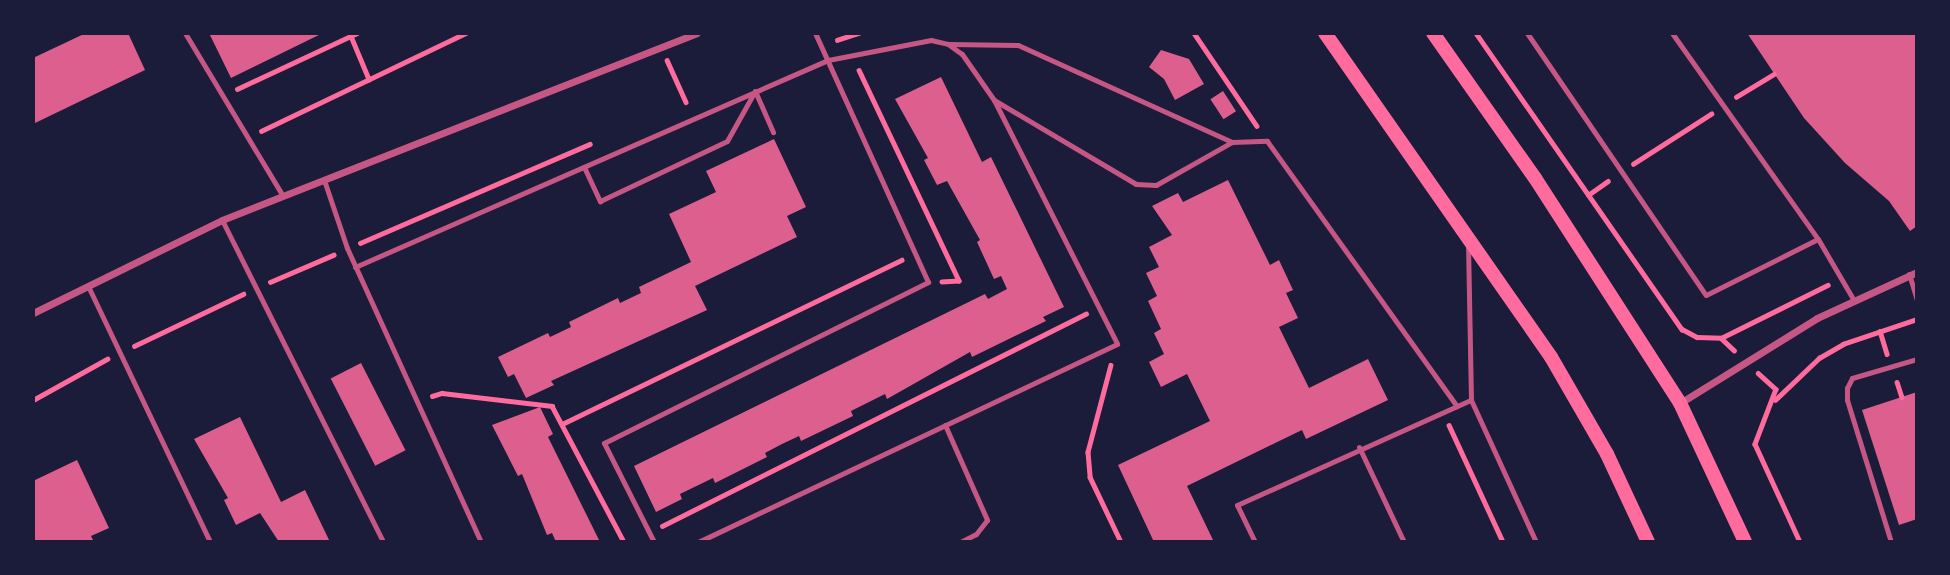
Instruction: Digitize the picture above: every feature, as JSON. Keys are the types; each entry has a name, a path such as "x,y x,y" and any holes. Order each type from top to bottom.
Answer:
{"main road":[{"path":"1325,33 1551,357 1607,454 1648,542"},
{"path":"1433,33 1535,178 1681,403 1745,542"}],"street":[{"path":"33,313 222,220 697,33"},
{"path":"1681,403 1853,299 1913,273"}],"lane":[{"path":"185,33 283,196"},
{"path":"654,542 604,443 928,282 816,33"},
{"path":"1527,33 1706,296 1818,239"},
{"path":"1672,33 1726,104 1818,239 1853,299"},
{"path":"355,267 828,60 930,40 948,44 993,41 1018,46 1233,142 1268,141 1457,405"},
{"path":"698,542 1117,344 994,100 962,54 948,44"},
{"path":"755,91 773,132"},
{"path":"584,167 600,201 727,141 755,91"},
{"path":"994,100 1136,184 1156,185 1233,142"},
{"path":"324,180 355,267 481,542"},
{"path":"222,220 383,542"},
{"path":"1468,238 1471,400 1536,542"},
{"path":"1913,273 1917,300"},
{"path":"88,286 210,542"},
{"path":"1891,542 1847,400 1847,388 1852,378 1917,359"},
{"path":"1255,542 1237,505 1359,447 1471,400"},
{"path":"944,425 987,520 976,534 960,542"},
{"path":"1359,447 1404,542"}],"path":[{"path":"246,138 466,33"},
{"path":"1194,33 1268,141"},
{"path":"1476,33 1682,329 1697,337 1721,338"},
{"path":"223,96 354,35 369,79"},
{"path":"662,47 686,102"},
{"path":"852,54 959,281 928,282"},
{"path":"1739,96 1774,74"},
{"path":"1588,195 1726,104"},
{"path":"562,424 915,253"},
{"path":"650,532 1099,308"},
{"path":"1775,400 1808,366 1843,344 1917,319"},
{"path":"1117,344 1088,452 1090,477 1121,542"},
{"path":"1776,389 1775,400 1755,444 1800,542"},
{"path":"417,403 442,393 508,404 543,402 552,406 624,542"},
{"path":"1443,412 1503,542"}],"building":[{"path":"86,33 128,33 145,70 33,124 33,58"},
{"path":"209,33 323,33 231,78"},
{"path":"1747,33 1917,33 1917,226 1910,231 1889,201 1845,163 1804,118"},
{"path":"1161,50 1189,59 1204,84 1175,100 1164,79 1149,67"},
{"path":"941,77 982,162 991,157 1064,307 1043,317 1046,321 972,357 970,352 887,399 885,394 851,411 853,416 801,441 799,436 782,444 765,453 767,457 715,483 713,478 680,494 682,499 656,512 634,466 985,294 988,299 1007,289 1001,276 994,279 977,242 980,240 947,181 937,185 924,160 928,158 895,99"},
{"path":"1223,91 1236,111 1223,119 1210,99"},
{"path":"774,139 806,207 787,216 797,237 695,286 707,310 551,381 554,385 526,398 514,374 508,377 498,357 548,333 550,337 571,327 569,322 618,298 620,303 641,293 639,287 691,262 669,214 716,192 706,171"},
{"path":"1228,180 1270,265 1279,260 1293,290 1286,293 1298,318 1279,327 1309,388 1368,359 1388,400 1306,439 1302,430 1187,486 1214,542 1154,542 1118,465 1210,421 1187,374 1161,387 1149,362 1164,354 1154,333 1161,329 1148,301 1157,296 1146,273 1159,267 1149,247 1172,235 1152,206 1178,193 1183,202"},
{"path":"361,363 405,450 375,466 331,378"},
{"path":"1917,392 1917,519 1899,525 1862,410"},
{"path":"540,407 553,434 548,437 600,542 556,542 552,533 547,535 522,474 518,476 492,425"},
{"path":"240,417 281,502 305,490 330,542 279,542 260,513 236,525 224,500 228,498 194,439"},
{"path":"77,460 109,528 91,536 94,542 33,542 33,481"}]}
